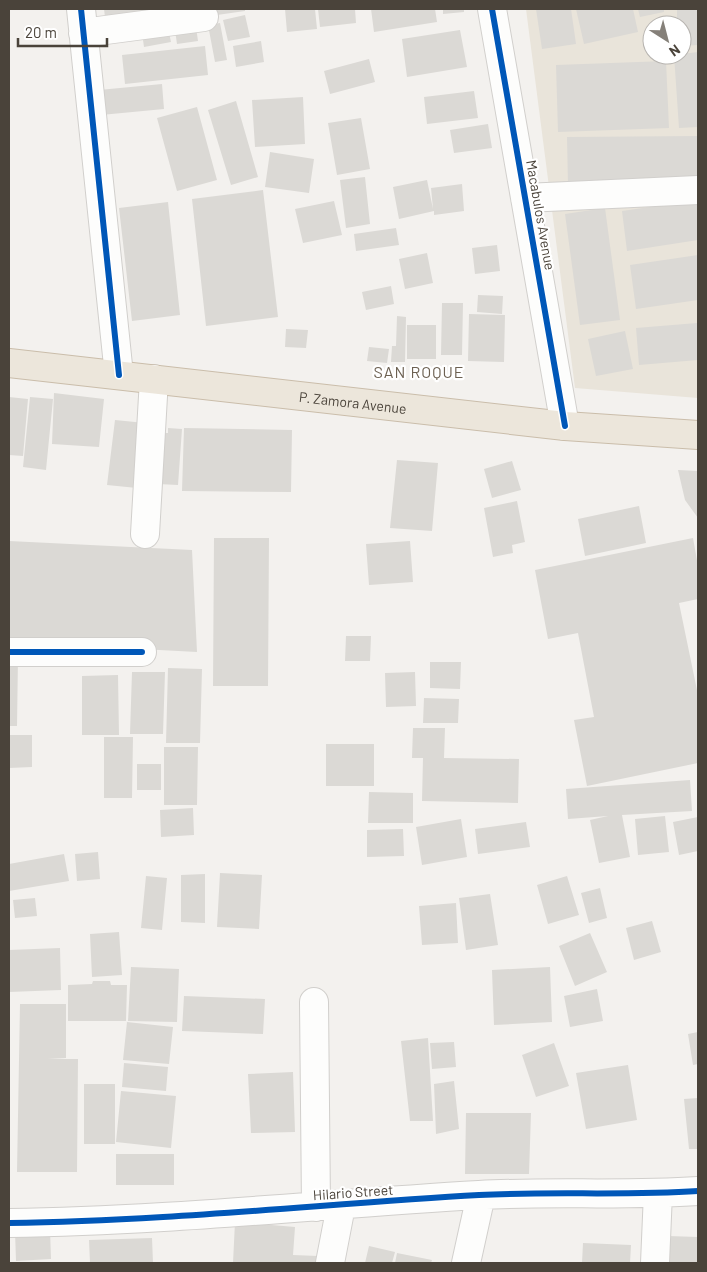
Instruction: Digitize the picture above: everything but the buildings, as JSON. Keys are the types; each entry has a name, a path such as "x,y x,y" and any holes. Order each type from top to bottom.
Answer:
{"highway":[{"name":"P. Zamora Avenue","path":"9,362 565,426 698,435"}],"street":[{"name":"Macabulos Avenue","path":"492,9 565,426"},
{"path":"119,375 82,21 204,17"},
{"path":"525,198 698,190"},
{"path":"145,534 154,379"},
{"path":"9,652 142,652"},
{"path":"314,1002 329,1206 330,1263"},
{"name":"Hilario Street","path":"9,1223 91,1222 481,1195 658,1194 698,1191"},
{"path":"655,1263 658,1194"},
{"path":"466,1263 481,1195"}],"shaded area":[{"path":"526,9 698,9 698,398 575,388"}],"cycle path":[{"path":"81,9 119,375"},
{"path":"492,9 565,426"},
{"path":"9,652 142,652"},
{"path":"9,1223 186,1216 479,1195 698,1191"}],"district":[{"name":"SAN ROQUE","path":"419,371"}]}
